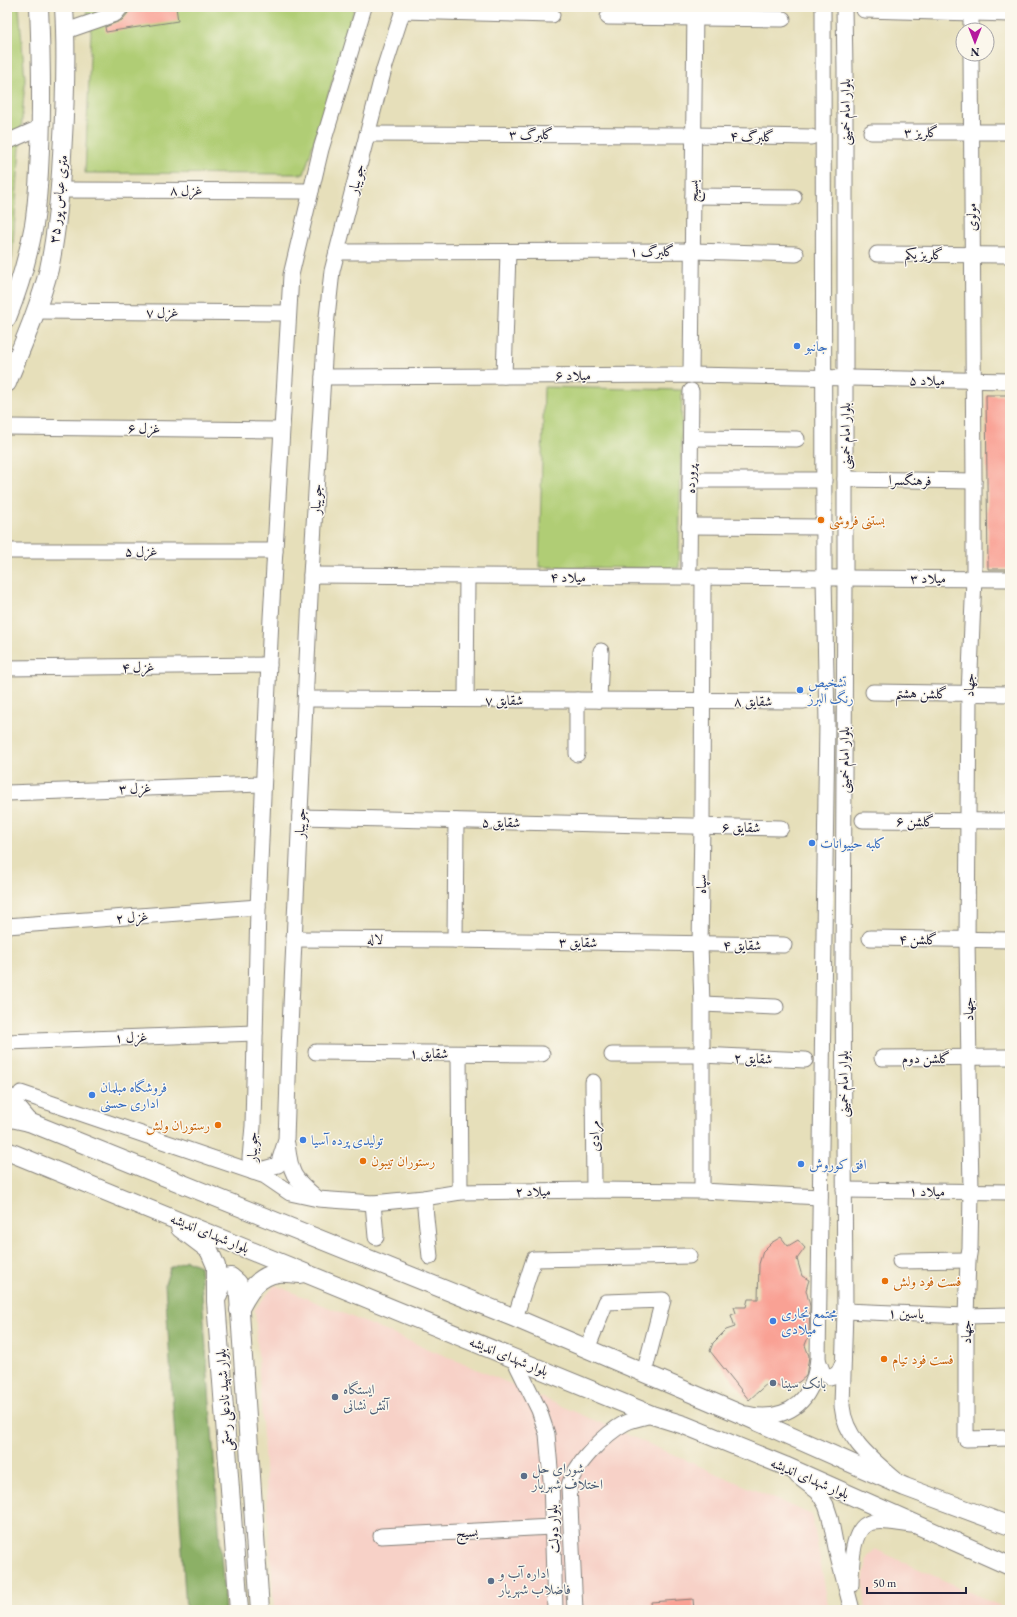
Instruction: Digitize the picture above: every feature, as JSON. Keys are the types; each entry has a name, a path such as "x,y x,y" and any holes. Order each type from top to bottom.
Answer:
{"main road":[{"name":"۳۵ متری عباس پور","path":"7,318 25,267 34,224 38,187 41,127 41,44 38,7"},
{"name":"۳۵ متری عباس پور","path":"7,383 36,311 48,269 61,190 65,118 66,31 64,7"},
{"path":"14,1095 29,1122"},
{"path":"7,1117 29,1122 515,1318 738,1412 906,1487 1010,1526"},
{"name":"بلوار شهدای اندیشه","path":"7,1151 314,1275 652,1415 785,1466 1010,1566"},
{"name":"بلوار شهید نادعلی رستمی","path":"162,1214 209,1250 216,1266 216,1301 239,1610"},
{"path":"239,1311 252,1286 263,1278 277,1273 314,1275"},
{"name":"بلوار شهید نادعلی رستمی","path":"216,1301 224,1278 231,1277 238,1283 260,1610"}],"street":[{"path":"66,31 115,14 121,7"},
{"name":"جویبار","path":"364,7 321,149 290,275 269,665 258,907 253,1126 250,1158 253,1172 278,1165 286,1140 288,1049 311,576 326,318 332,271 384,69 404,9"},
{"name":"بلوار امام خمینی","path":"738,1412 758,1417 774,1416 792,1408 809,1391 818,1360 827,723 824,578 823,7"},
{"name":"بلوار امام خمینی","path":"844,7 845,577 843,971 845,1311 842,1406 843,1418 858,1446 906,1487"},
{"path":"404,9 552,15"},
{"path":"864,10 971,10 1010,14"},
{"path":"971,10 971,22"},
{"path":"608,17 695,12 783,19"},
{"name":"بسیج","path":"691,375 695,12"},
{"name":"مولوی","path":"971,62 973,380"},
{"path":"7,142 41,127"},
{"name":"گلریز ۳","path":"871,132 1010,132"},
{"name":"گلبرگ ۳","path":"368,134 694,135"},
{"name":"گلبرگ ۴","path":"694,135 811,137"},
{"name":"غزل ۸","path":"61,190 310,191"},
{"path":"693,196 794,197"},
{"name":"گلبرگ ۱","path":"337,252 693,251 796,254"},
{"path":"504,376 508,252"},
{"name":"گلریز یکم","path":"877,254 1010,255"},
{"name":"غزل ۷","path":"36,311 288,313"},
{"name":"میلاد ۶","path":"323,377 691,375 823,377"},
{"name":"میلاد ۵","path":"823,377 1010,381"},
{"path":"973,380 974,578"},
{"name":"پرورده","path":"688,567 691,391"},
{"name":"غزل ۶","path":"7,427 281,430"},
{"path":"691,438 797,439"},
{"name":"فرهنگسرا","path":"845,479 974,481"},
{"path":"690,480 824,480"},
{"path":"689,526 824,527"},
{"name":"غزل ۵","path":"7,550 275,551"},
{"name":"میلاد ۴","path":"311,576 824,578"},
{"path":"466,699 467,576"},
{"name":"سپاه","path":"702,1191 702,1004 700,944 703,577"},
{"name":"میلاد ۳","path":"824,578 1010,579"},
{"name":"جهاد","path":"974,578 969,694 967,940 971,1192 970,1248 968,1260 966,1316 966,1439 1010,1438"},
{"path":"599,700 601,651"},
{"name":"غزل ۴","path":"7,668 269,665"},
{"name":"گلشن هشتم","path":"873,692 1010,694"},
{"name":"شقایق ۷","path":"306,698 703,701"},
{"path":"576,700 576,754"},
{"name":"شقایق ۸","path":"703,701 804,701"},
{"name":"غزل ۳","path":"7,793 264,784"},
{"name":"شقایق ۵","path":"300,817 702,826"},
{"name":"گلشن ۶","path":"863,820 1010,821"},
{"path":"455,940 456,821"},
{"name":"شقایق ۶","path":"702,826 780,828"},
{"name":"غزل ۲","path":"7,926 258,907"},
{"name":"گلشن ۴","path":"870,938 1010,940"},
{"name":"لاله","path":"294,939 455,940"},
{"name":"شقایق ۳","path":"455,940 700,944"},
{"name":"شقایق ۴","path":"700,944 784,945"},
{"path":"702,1004 776,1007"},
{"name":"غزل ۱","path":"7,1042 254,1033"},
{"name":"شقایق ۱","path":"316,1052 542,1054"},
{"path":"459,1054 460,1192"},
{"path":"612,1055 701,1055"},
{"name":"شقایق ۲","path":"701,1055 805,1060"},
{"name":"گلشن دوم","path":"882,1058 1010,1057"},
{"name":"مرادی","path":"593,1082 594,1190"},
{"name":"میلاد ۲","path":"14,1095 265,1176 290,1193 318,1199 373,1203 424,1198 460,1192 594,1190 702,1191 820,1197"},
{"path":"286,1140 290,1167 298,1181 318,1199"},
{"name":"میلاد ۱","path":"844,1190 1010,1192"},
{"path":"424,1198 430,1257"},
{"path":"373,1203 376,1237"},
{"path":"515,1318 534,1258 689,1256"},
{"path":"900,1260 968,1260"},
{"path":"587,1349 606,1302 663,1300 644,1373"},
{"name":"یاسین ۱","path":"845,1311 966,1316 1010,1315"},
{"name":"بلوار دولت","path":"514,1359 539,1410 547,1434 550,1460 555,1610"},
{"path":"818,1360 823,1374 830,1377 836,1376 844,1359"},
{"name":"بلوار دولت","path":"575,1610 569,1486 571,1478 577,1467 608,1435 626,1423 652,1415"},
{"path":"785,1466 818,1492 826,1505 852,1609"},
{"path":"852,1609 852,1557 855,1541 860,1530 867,1524 877,1522 924,1527"},
{"name":"بسیج","path":"381,1536 552,1527"}],"shaded area":[{"path":"275,1285 467,1365 812,1515 829,1610 274,1610 255,1309"},
{"path":"875,1549 1009,1610 866,1610 863,1583 867,1558"}],"green space":[{"path":"7,7 19,7 25,79 12,258 7,272"},
{"path":"86,7 355,7 304,174 85,173 91,32"},
{"path":"544,387 682,390 679,568 539,567"},
{"path":"186,1260 200,1266 225,1610 186,1610 165,1284 170,1268"}],"building":[{"path":"130,7 176,7 178,21 106,32 105,27 122,20 128,13"},
{"path":"986,395 1010,395 1010,569 988,569"},
{"name":"مجتمع تجاری میلادی","path":"781,1237 788,1246 798,1240 805,1248 797,1259 802,1276 809,1280 806,1290 810,1306 809,1335 805,1345 809,1356 806,1376 799,1382 788,1387 779,1387 770,1381 749,1400 710,1351 713,1343 726,1330 735,1327 731,1315 736,1313 734,1307 746,1307 748,1299 758,1299 759,1264 763,1251 771,1243"},
{"path":"693,1599 694,1610 652,1610 651,1602"}],"place":[{"name":"جانبو","path":"797,346"},
{"name":"بستنی فروشی","path":"821,520"},
{"name":"تشخیص رنگ البرز","path":"800,690"},
{"name":"کلبه حییوانات","path":"812,843"},
{"name":"فروشگاه مبلمان اداری حسنی","path":"92,1095"},
{"name":"رستوران ولش","path":"218,1125"},
{"name":"تولیدی پرده آسیا","path":"303,1140"},
{"name":"رستوران تیبون","path":"363,1161"},
{"name":"افق کوروش","path":"801,1164"},
{"name":"فست فود ولش","path":"885,1281"},
{"name":"مجتمع تجاری میلادی","path":"773,1321"},
{"name":"فست فود تیام","path":"884,1359"},
{"name":"بانک سینا","path":"773,1383"},
{"name":"ایستگاه آتش نشانی","path":"335,1397"},
{"name":"شورای حل اختلاف شهریار","path":"524,1476"},
{"name":"اداره آب و فاضلاب شهریار","path":"491,1581"}]}
